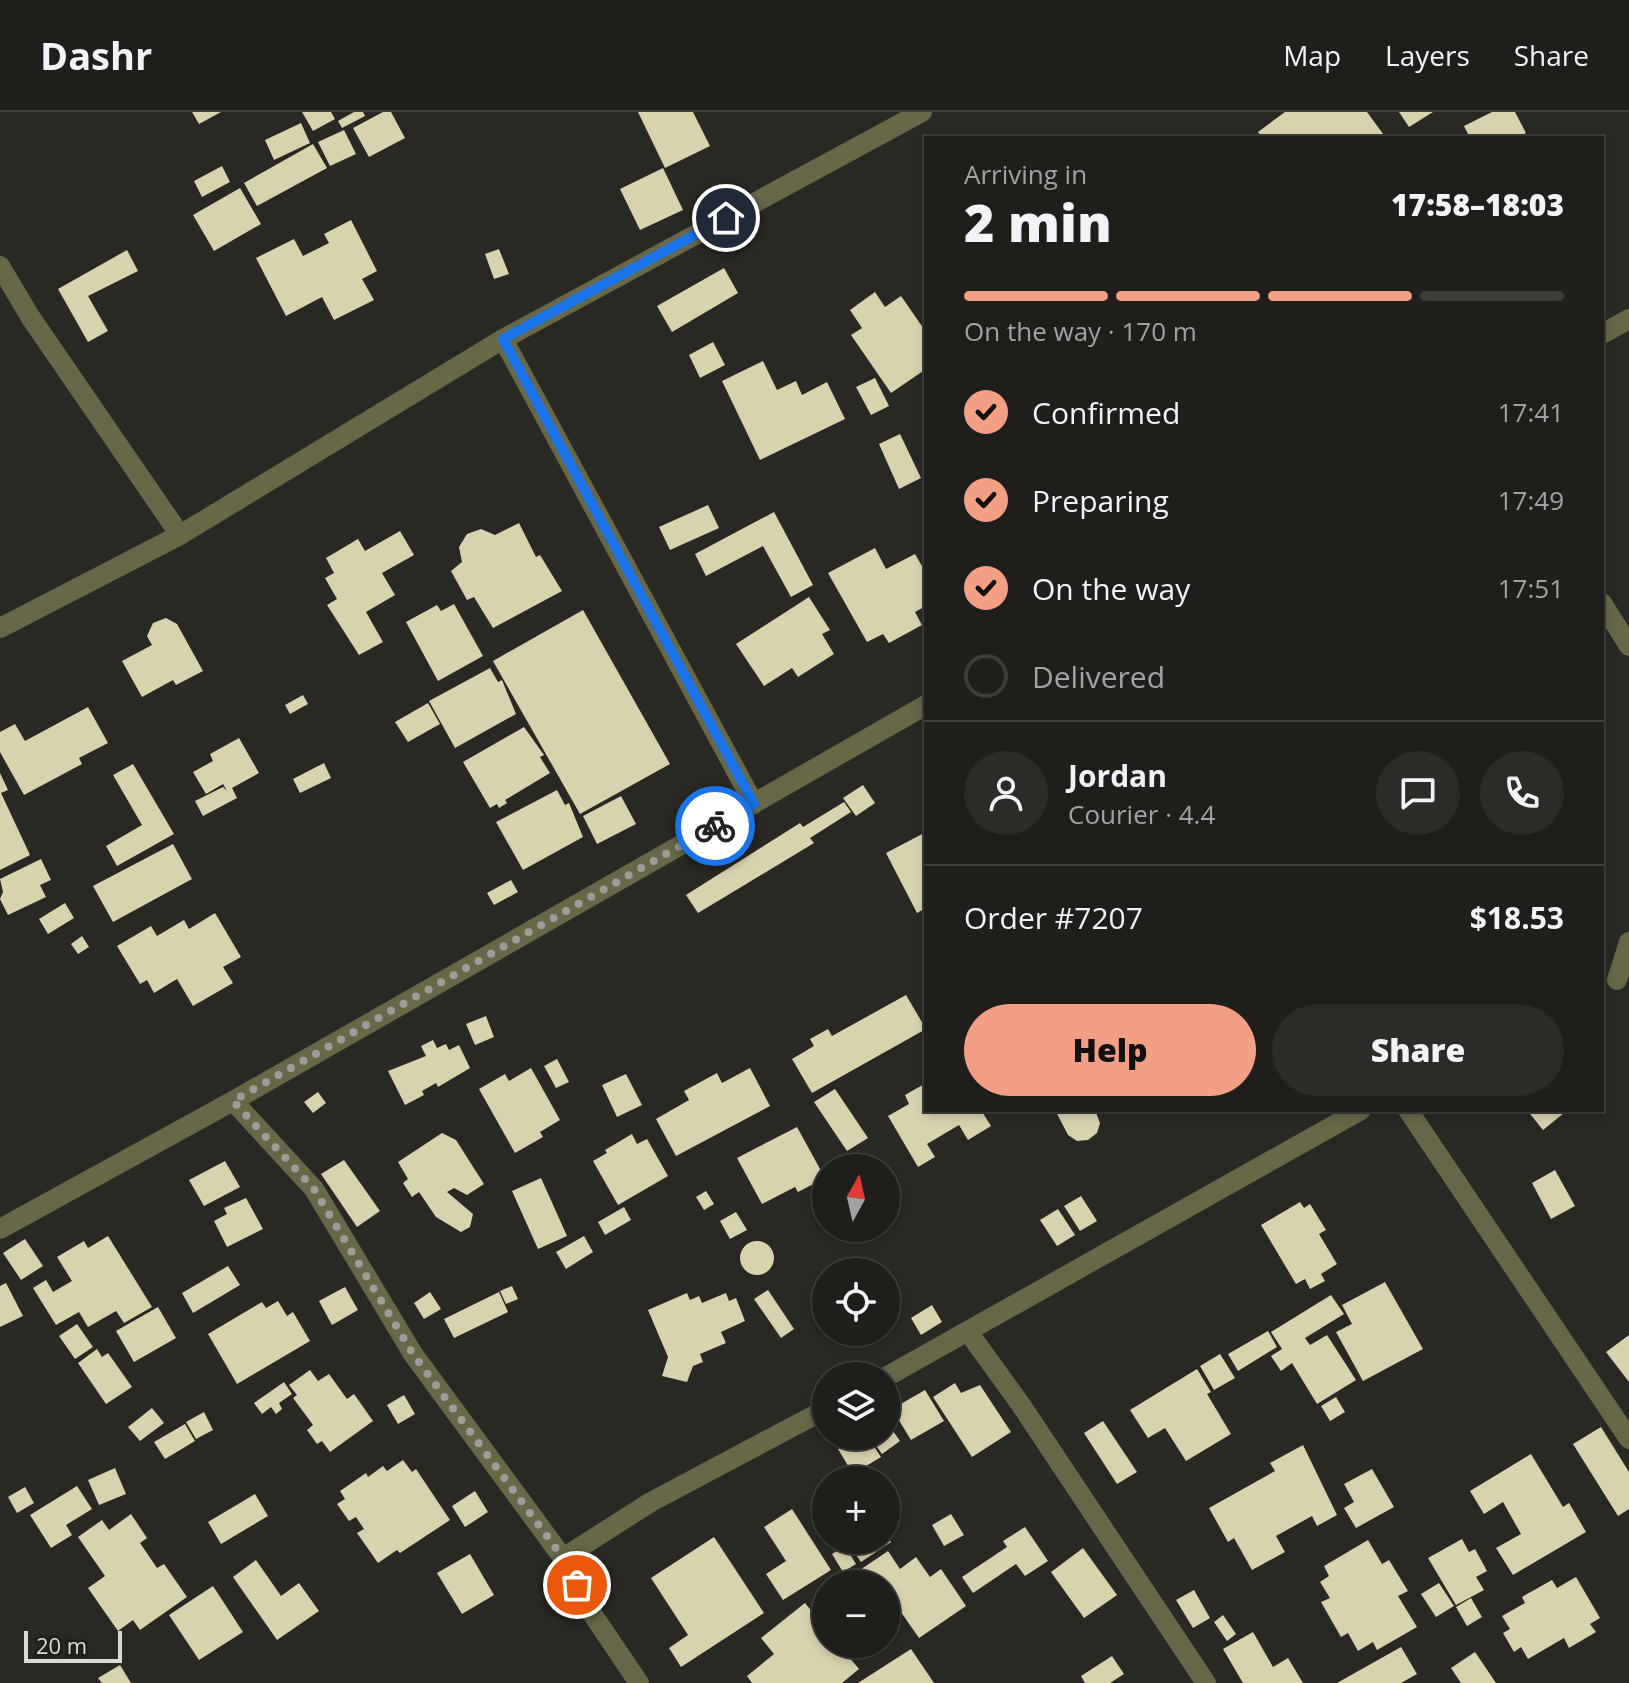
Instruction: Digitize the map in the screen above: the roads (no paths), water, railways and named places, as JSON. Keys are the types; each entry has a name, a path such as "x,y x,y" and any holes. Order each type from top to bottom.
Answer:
{"street":[{"path":"0,628 180,535 503,339 922,112"},
{"path":"0,266 31,318 180,535"},
{"path":"1604,333 1629,319"},
{"path":"503,339 754,804"},
{"path":"1604,606 1629,646"},
{"path":"0,1229 233,1101 924,706"},
{"path":"1616,980 1629,942"},
{"path":"233,1101 314,1189 413,1354 563,1558 591,1612 639,1683"},
{"path":"900,1370 1357,1112"},
{"path":"1409,1112 1629,1439"},
{"path":"969,1333 1021,1405 1206,1683"},
{"path":"563,1558 651,1502 812,1416"}]}
